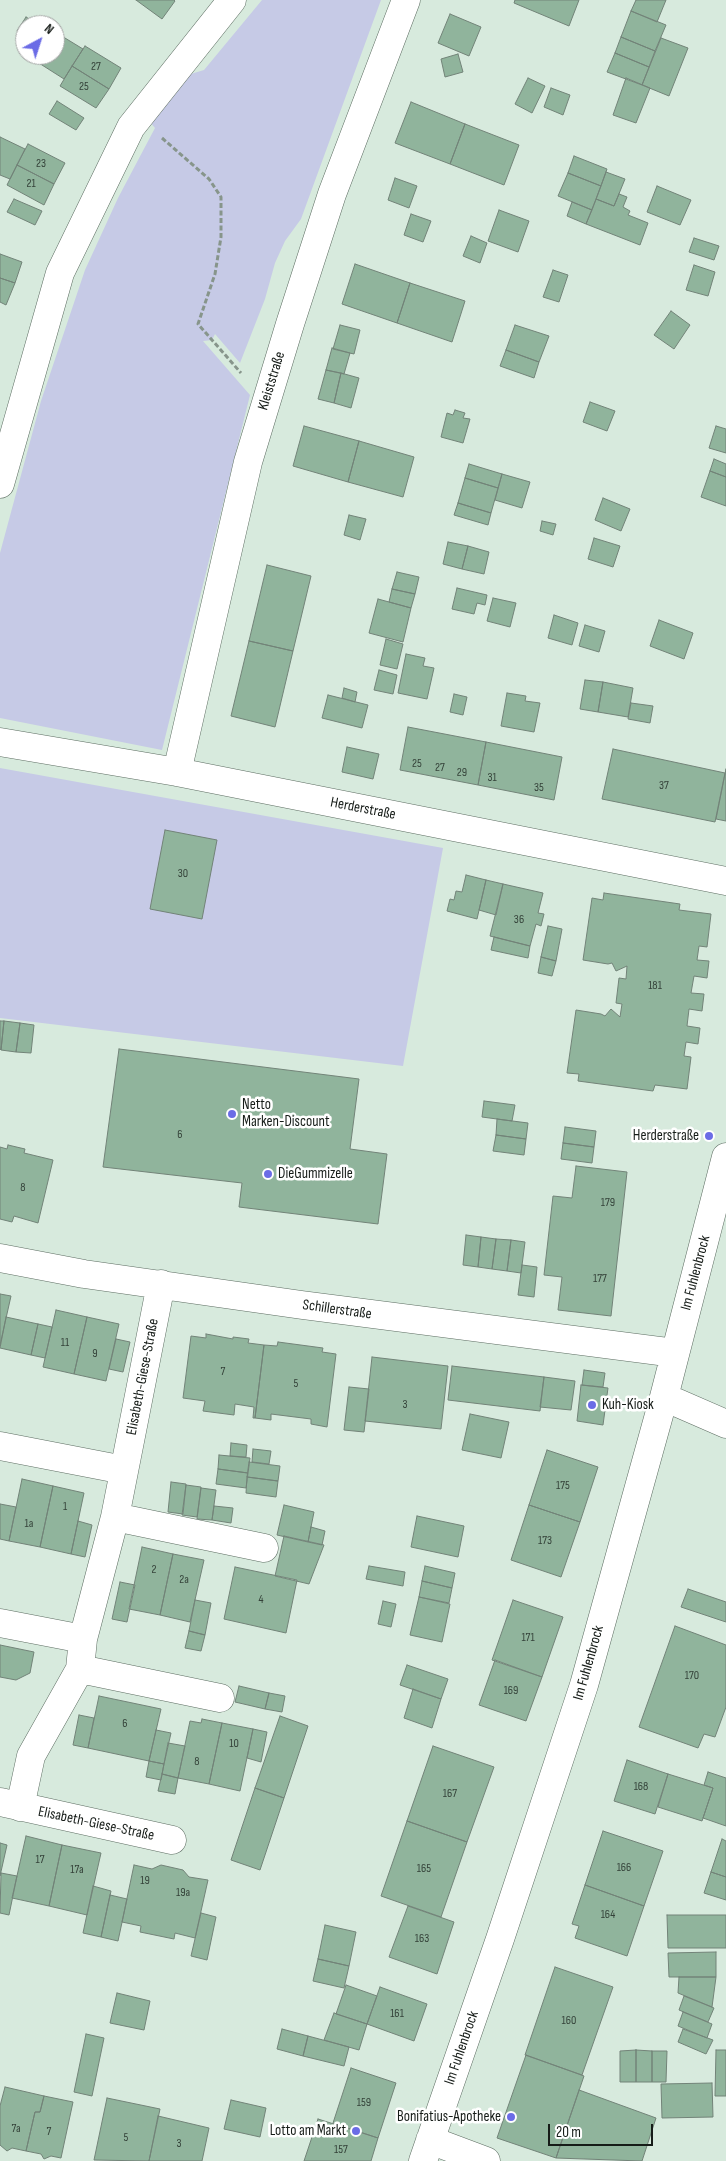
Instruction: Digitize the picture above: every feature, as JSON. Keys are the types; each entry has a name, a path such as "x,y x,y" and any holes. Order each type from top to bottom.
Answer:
{"street":[{"path":"0,484 60,273 131,127 232,0"},
{"name":"Kleiststraße","path":"177,772 248,462 266,401 332,194 406,0"},
{"name":"Herderstraße","path":"0,742 177,772 726,881"},
{"name":"Im Fuhlenbrock","path":"426,2151 497,1948 584,1685 664,1397 726,1156"},
{"name":"Schillerstraße","path":"0,1258 84,1274 385,1317 675,1353"},
{"name":"Elisabeth-Giese-Straße","path":"161,1284 114,1517 83,1639 80,1669 31,1756 10,1805 172,1840"},
{"path":"664,1397 726,1424"},
{"path":"0,1446 124,1470"},
{"path":"114,1517 264,1548"},
{"path":"0,1622 83,1639"},
{"path":"80,1669 220,1698"},
{"path":"426,2151 486,2161"}],"path":[{"path":"137,119 209,179 220,197 221,237 215,274 198,324 266,401"}],"shaded area":[{"path":"262,0 381,0 301,219 285,241 275,263 265,299 240,363 215,334 212,340 203,341 250,395 162,750 0,718 0,553 41,401 85,270 118,198 155,128 150,122 181,77 204,70"},
{"path":"0,768 443,848 403,1066 0,1018"}],"building":[{"path":"136,0 174,0 175,1 162,19"},
{"path":"515,0 579,0 569,26 514,3"},
{"path":"636,0 666,0 657,22 631,11"},
{"path":"631,11 666,25 655,51 621,37"},
{"path":"450,14 481,27 469,56 438,43"},
{"path":"621,37 655,51 649,67 615,53"},
{"path":"65,38 83,49 64,79 42,65 65,65"},
{"path":"661,38 688,48 669,96 642,85"},
{"path":"85,46 121,68 109,89 72,66"},
{"path":"615,53 649,67 642,85 607,72"},
{"path":"458,54 463,72 445,77 441,59"},
{"path":"72,66 109,89 96,108 60,86"},
{"path":"528,78 545,86 532,113 515,104"},
{"path":"626,78 650,88 636,123 613,115"},
{"path":"551,88 570,95 563,115 544,107"},
{"path":"57,101 84,118 76,130 49,114"},
{"path":"411,102 465,124 450,164 395,143"},
{"path":"465,124 519,145 504,185 450,164"},
{"path":"0,137 25,149 10,179 0,175"},
{"path":"28,144 65,163 54,184 17,165"},
{"path":"574,156 607,169 601,186 568,173"},
{"path":"17,165 54,184 44,205 7,185"},
{"path":"606,172 625,179 614,206 596,199"},
{"path":"568,173 601,186 592,210 558,196"},
{"path":"395,178 417,186 409,208 388,200"},
{"path":"657,186 691,200 680,225 647,212"},
{"path":"619,194 627,197 623,207 630,211 628,215 648,223 640,245 586,224 596,199 614,206"},
{"path":"14,199 42,211 35,225 7,212"},
{"path":"572,202 592,210 586,224 567,216"},
{"path":"499,210 529,221 518,252 488,241"},
{"path":"411,214 431,221 423,242 404,235"},
{"path":"471,236 487,243 480,263 463,256"},
{"path":"694,238 719,246 714,260 689,252"},
{"path":"0,254 22,262 15,283 0,278"},
{"path":"355,264 410,283 397,323 342,304"},
{"path":"694,265 715,272 708,296 686,290"},
{"path":"553,270 568,275 559,302 543,297"},
{"path":"0,278 15,283 6,305 0,302"},
{"path":"410,283 465,301 452,342 397,323"},
{"path":"671,311 690,325 674,349 654,335"},
{"path":"340,325 360,330 354,354 333,349"},
{"path":"515,325 549,336 539,362 506,350"},
{"path":"332,348 350,353 344,374 326,370"},
{"path":"506,350 539,362 534,378 500,366"},
{"path":"326,370 341,373 334,403 318,399"},
{"path":"341,373 359,378 351,408 334,403"},
{"path":"590,402 615,411 607,431 583,422"},
{"path":"455,410 465,413 463,418 470,419 463,443 441,437 447,413 453,415"},
{"path":"304,426 359,441 348,482 293,466"},
{"path":"716,426 726,429 726,453 709,448"},
{"path":"359,441 414,457 403,497 348,482"},
{"path":"714,459 726,464 726,477 710,471"},
{"path":"469,464 502,474 498,488 465,478"},
{"path":"710,471 726,477 726,506 701,497"},
{"path":"502,474 530,482 522,508 495,500"},
{"path":"465,478 498,488 491,513 458,503"},
{"path":"603,498 630,509 621,531 595,520"},
{"path":"458,503 491,513 488,525 454,515"},
{"path":"349,515 366,519 360,540 344,535"},
{"path":"542,521 556,524 553,535 540,531"},
{"path":"594,538 620,546 613,567 588,559"},
{"path":"448,542 468,546 462,569 443,564"},
{"path":"468,546 489,552 484,574 462,569"},
{"path":"267,565 311,576 293,651 249,641"},
{"path":"397,572 419,577 415,594 392,589"},
{"path":"457,588 487,595 485,605 477,603 474,614 452,609"},
{"path":"392,589 415,594 411,608 389,602"},
{"path":"493,598 516,603 510,627 487,621"},
{"path":"378,599 411,608 403,642 369,633"},
{"path":"554,615 578,623 572,645 548,638"},
{"path":"659,620 693,633 684,659 650,646"},
{"path":"585,625 605,631 599,652 579,646"},
{"path":"386,639 403,644 397,669 380,665"},
{"path":"249,641 293,651 275,727 231,716"},
{"path":"406,654 425,658 423,666 434,668 427,699 398,693"},
{"path":"379,670 397,675 393,694 374,690"},
{"path":"585,680 603,682 598,712 580,709"},
{"path":"603,682 633,688 628,717 598,712"},
{"path":"344,688 357,692 355,702 342,698"},
{"path":"507,693 526,696 525,701 540,703 534,732 501,726"},
{"path":"454,694 467,697 463,715 450,712"},
{"path":"328,695 368,705 362,728 322,718"},
{"path":"631,703 653,706 650,723 628,719"},
{"path":"408,727 486,742 478,785 400,770"},
{"path":"486,742 562,757 554,800 478,785"},
{"path":"347,747 379,754 373,779 342,772"},
{"path":"613,749 725,773 715,822 602,799"},
{"path":"726,769 726,821 716,819"},
{"path":"165,830 217,840 202,919 150,909"},
{"path":"466,875 486,880 477,919 447,911 450,899 454,900 456,891 462,892"},
{"path":"486,880 503,884 496,915 479,910"},
{"path":"503,884 543,893 538,913 544,914 541,926 536,924 530,946 490,936"},
{"path":"604,893 680,904 679,910 711,914 707,947 699,946 697,960 709,961 707,978 694,976 691,993 704,994 702,1011 689,1009 687,1026 700,1028 698,1044 686,1042 684,1056 691,1057 687,1089 655,1085 653,1091 578,1081 579,1074 567,1073 576,1010 605,1016 611,1009 620,1017 622,1004 616,1003 619,978 626,979 627,966 616,971 612,963 583,960 592,898 603,900"},
{"path":"548,926 562,929 556,961 541,957"},
{"path":"494,937 530,946 528,958 491,950"},
{"path":"541,957 556,961 552,976 538,973"},
{"path":"0,1021 4,1021 1,1050 0,1049"},
{"path":"4,1021 20,1023 16,1052 1,1050"},
{"path":"20,1023 34,1025 31,1053 16,1052"},
{"name":"Netto Marken-Discount","path":"119,1049 359,1079 350,1149 387,1154 378,1224 239,1207 242,1183 103,1167"},
{"path":"484,1101 515,1105 512,1121 482,1117"},
{"path":"497,1119 528,1123 526,1139 496,1135"},
{"path":"565,1127 596,1131 594,1147 563,1143"},
{"path":"496,1135 526,1139 524,1155 493,1151"},
{"path":"563,1143 594,1147 592,1163 561,1159"},
{"path":"8,1145 25,1149 24,1153 53,1160 38,1223 14,1216 12,1222 0,1219 0,1147 7,1149"},
{"path":"576,1166 627,1172 611,1316 558,1310 562,1277 544,1275 553,1196 572,1198"},
{"path":"466,1235 481,1237 478,1267 463,1265"},
{"path":"481,1237 496,1239 492,1269 478,1267"},
{"path":"496,1239 511,1240 507,1271 492,1269"},
{"path":"511,1240 525,1242 521,1273 507,1271"},
{"path":"522,1265 537,1267 534,1297 518,1295"},
{"path":"0,1294 11,1296 0,1345"},
{"path":"56,1310 87,1317 74,1374 43,1367"},
{"path":"6,1317 38,1324 31,1355 0,1348"},
{"path":"87,1317 119,1324 106,1381 74,1374"},
{"path":"38,1324 52,1327 45,1358 31,1355"},
{"path":"206,1334 233,1339 233,1337 249,1339 248,1343 264,1345 255,1418 253,1418 254,1407 235,1404 234,1415 203,1411 205,1401 183,1398 191,1336 206,1338"},
{"path":"116,1339 130,1342 123,1372 109,1369"},
{"path":"278,1342 323,1348 322,1352 336,1354 327,1427 311,1424 311,1419 271,1414 271,1420 255,1418 264,1345 277,1346"},
{"path":"372,1357 448,1366 441,1429 365,1421"},
{"path":"452,1366 544,1377 540,1411 448,1400"},
{"path":"584,1370 605,1373 603,1387 582,1385"},
{"path":"544,1377 575,1381 571,1410 540,1407"},
{"name":"Kuh-Kiosk","path":"581,1385 608,1388 603,1425 577,1421"},
{"path":"349,1387 369,1389 364,1432 344,1430"},
{"path":"470,1414 509,1422 501,1458 462,1450"},
{"path":"231,1443 247,1445 246,1457 230,1456"},
{"path":"253,1449 271,1451 269,1464 252,1462"},
{"path":"547,1450 598,1467 580,1522 529,1505"},
{"path":"219,1455 250,1458 248,1473 218,1469"},
{"path":"249,1462 280,1466 278,1481 247,1477"},
{"path":"218,1469 248,1473 246,1488 216,1484"},
{"path":"247,1477 278,1481 276,1497 246,1493"},
{"path":"22,1479 53,1486 40,1547 9,1541"},
{"path":"171,1482 186,1484 183,1514 168,1512"},
{"path":"186,1485 201,1487 197,1517 182,1515"},
{"path":"53,1486 84,1493 71,1554 40,1547"},
{"path":"201,1488 216,1490 212,1520 197,1519"},
{"path":"0,1504 16,1507 9,1541 0,1539"},
{"path":"284,1505 314,1512 308,1542 277,1535"},
{"path":"529,1505 580,1522 561,1577 511,1560"},
{"path":"214,1506 233,1508 231,1523 212,1520"},
{"path":"417,1516 464,1526 458,1557 411,1547"},
{"path":"78,1521 92,1525 85,1557 71,1554"},
{"path":"311,1527 325,1531 322,1545 308,1542"},
{"path":"284,1536 324,1545 309,1584 275,1576"},
{"path":"142,1547 173,1554 160,1615 129,1609"},
{"path":"173,1554 204,1560 190,1622 160,1615"},
{"path":"369,1566 405,1572 403,1586 366,1579"},
{"path":"425,1566 455,1573 452,1588 422,1581"},
{"path":"235,1567 297,1580 286,1633 224,1619"},
{"path":"422,1581 452,1588 449,1603 419,1597"},
{"path":"120,1582 135,1585 127,1622 112,1619"},
{"path":"688,1589 726,1602 726,1622 681,1607"},
{"path":"419,1597 450,1604 442,1642 410,1635"},
{"path":"195,1600 211,1603 205,1635 189,1631"},
{"path":"513,1600 563,1617 542,1677 492,1660"},
{"path":"383,1601 396,1604 391,1627 378,1624"},
{"path":"675,1626 726,1645 726,1707 715,1737 704,1734 698,1748 639,1727"},
{"path":"189,1631 205,1635 201,1651 185,1648"},
{"path":"0,1645 34,1652 30,1673 16,1680 0,1677"},
{"path":"495,1660 542,1677 526,1721 479,1705"},
{"path":"407,1665 448,1679 441,1699 400,1685"},
{"path":"239,1686 269,1693 265,1709 235,1702"},
{"path":"413,1689 441,1699 432,1728 404,1718"},
{"path":"269,1693 285,1696 282,1712 265,1709"},
{"path":"99,1696 161,1709 149,1761 88,1748"},
{"path":"79,1715 94,1718 88,1748 73,1745"},
{"path":"280,1716 308,1726 284,1798 255,1788"},
{"path":"202,1719 222,1723 209,1784 178,1778 190,1721 201,1723"},
{"path":"222,1723 253,1729 240,1791 209,1784"},
{"path":"253,1729 267,1732 261,1762 247,1758"},
{"path":"156,1730 171,1733 164,1764 149,1761"},
{"path":"168,1743 185,1746 178,1778 162,1774"},
{"path":"433,1746 494,1767 467,1842 407,1821"},
{"path":"627,1760 668,1774 655,1814 614,1801"},
{"path":"149,1761 164,1764 161,1780 146,1777"},
{"path":"708,1772 726,1778 726,1826 703,1818 713,1788 704,1785"},
{"path":"162,1774 178,1778 175,1794 158,1791"},
{"path":"668,1774 713,1788 702,1821 658,1807"},
{"path":"255,1788 284,1798 260,1870 231,1860"},
{"path":"407,1821 467,1842 441,1917 381,1896"},
{"path":"603,1831 663,1851 644,1906 585,1885"},
{"path":"26,1836 62,1845 49,1906 12,1898"},
{"path":"722,1839 726,1841 726,1877 711,1872"},
{"path":"0,1843 7,1845 0,1876"},
{"path":"62,1845 101,1853 87,1915 49,1906"},
{"path":"134,1865 152,1869 161,1865 183,1870 189,1877 208,1880 195,1938 175,1933 174,1939 140,1932 141,1926 122,1922"},
{"path":"711,1872 726,1877 726,1900 704,1893"},
{"path":"1,1873 17,1876 9,1915 0,1913"},
{"path":"585,1885 644,1906 627,1956 575,1938 579,1926 572,1924"},
{"path":"93,1886 111,1891 101,1937 83,1933"},
{"path":"110,1895 127,1899 118,1941 101,1937"},
{"path":"408,1906 454,1922 437,1974 389,1957"},
{"path":"201,1913 216,1917 207,1960 191,1956"},
{"path":"667,1915 726,1915 726,1948 668,1948"},
{"path":"325,1925 356,1932 349,1966 318,1959"},
{"path":"716,1952 716,1977 669,1977 668,1953"},
{"path":"318,1959 349,1966 344,1988 313,1981"},
{"path":"555,1967 613,1987 582,2075 525,2055"},
{"path":"679,1977 716,1977 712,2007 678,1993"},
{"path":"346,1985 377,1996 367,2024 336,2014"},
{"path":"380,1987 427,2004 414,2041 367,2024"},
{"path":"117,1993 150,2001 144,2030 110,2023"},
{"path":"684,1996 714,2008 708,2022 679,2010"},
{"path":"683,2012 712,2024 707,2038 678,2026"},
{"path":"334,2013 367,2024 359,2050 324,2040"},
{"path":"282,2029 308,2036 303,2056 277,2049"},
{"path":"683,2029 713,2040 706,2054 678,2042"},
{"path":"86,2034 104,2038 92,2096 74,2092"},
{"path":"308,2036 349,2047 344,2066 303,2056"},
{"path":"636,2050 636,2082 620,2082 620,2051"},
{"path":"636,2050 652,2051 652,2082 636,2082"},
{"path":"716,2050 726,2050 726,2096 715,2096"},
{"path":"652,2051 667,2051 666,2082 652,2082"},
{"path":"526,2055 584,2076 556,2158 497,2138"},
{"path":"351,2068 396,2083 378,2138 333,2123"},
{"path":"712,2083 713,2117 662,2118 661,2084"},
{"path":"5,2087 44,2096 40,2112 35,2112 26,2151 12,2148 7,2151 0,2145 0,2106"},
{"path":"579,2090 656,2118 642,2161 556,2158"},
{"path":"44,2096 73,2102 61,2158 51,2156 44,2159 41,2154 26,2151 35,2112 40,2112"},
{"path":"107,2098 160,2109 149,2161 94,2160"},
{"path":"231,2100 266,2108 260,2137 224,2129"},
{"path":"158,2116 209,2128 202,2161 149,2161"},
{"path":"318,2119 378,2138 371,2161 304,2161"}],"place":[{"name":"Netto Marken-Discount","path":"232,1114"},
{"name":"Herderstraße","path":"709,1136"},
{"name":"DieGummizelle","path":"268,1174"},
{"name":"Kuh-Kiosk","path":"592,1405"},
{"name":"Bonifatius-Apotheke","path":"511,2117"},
{"name":"Lotto am Markt","path":"356,2131"}]}
